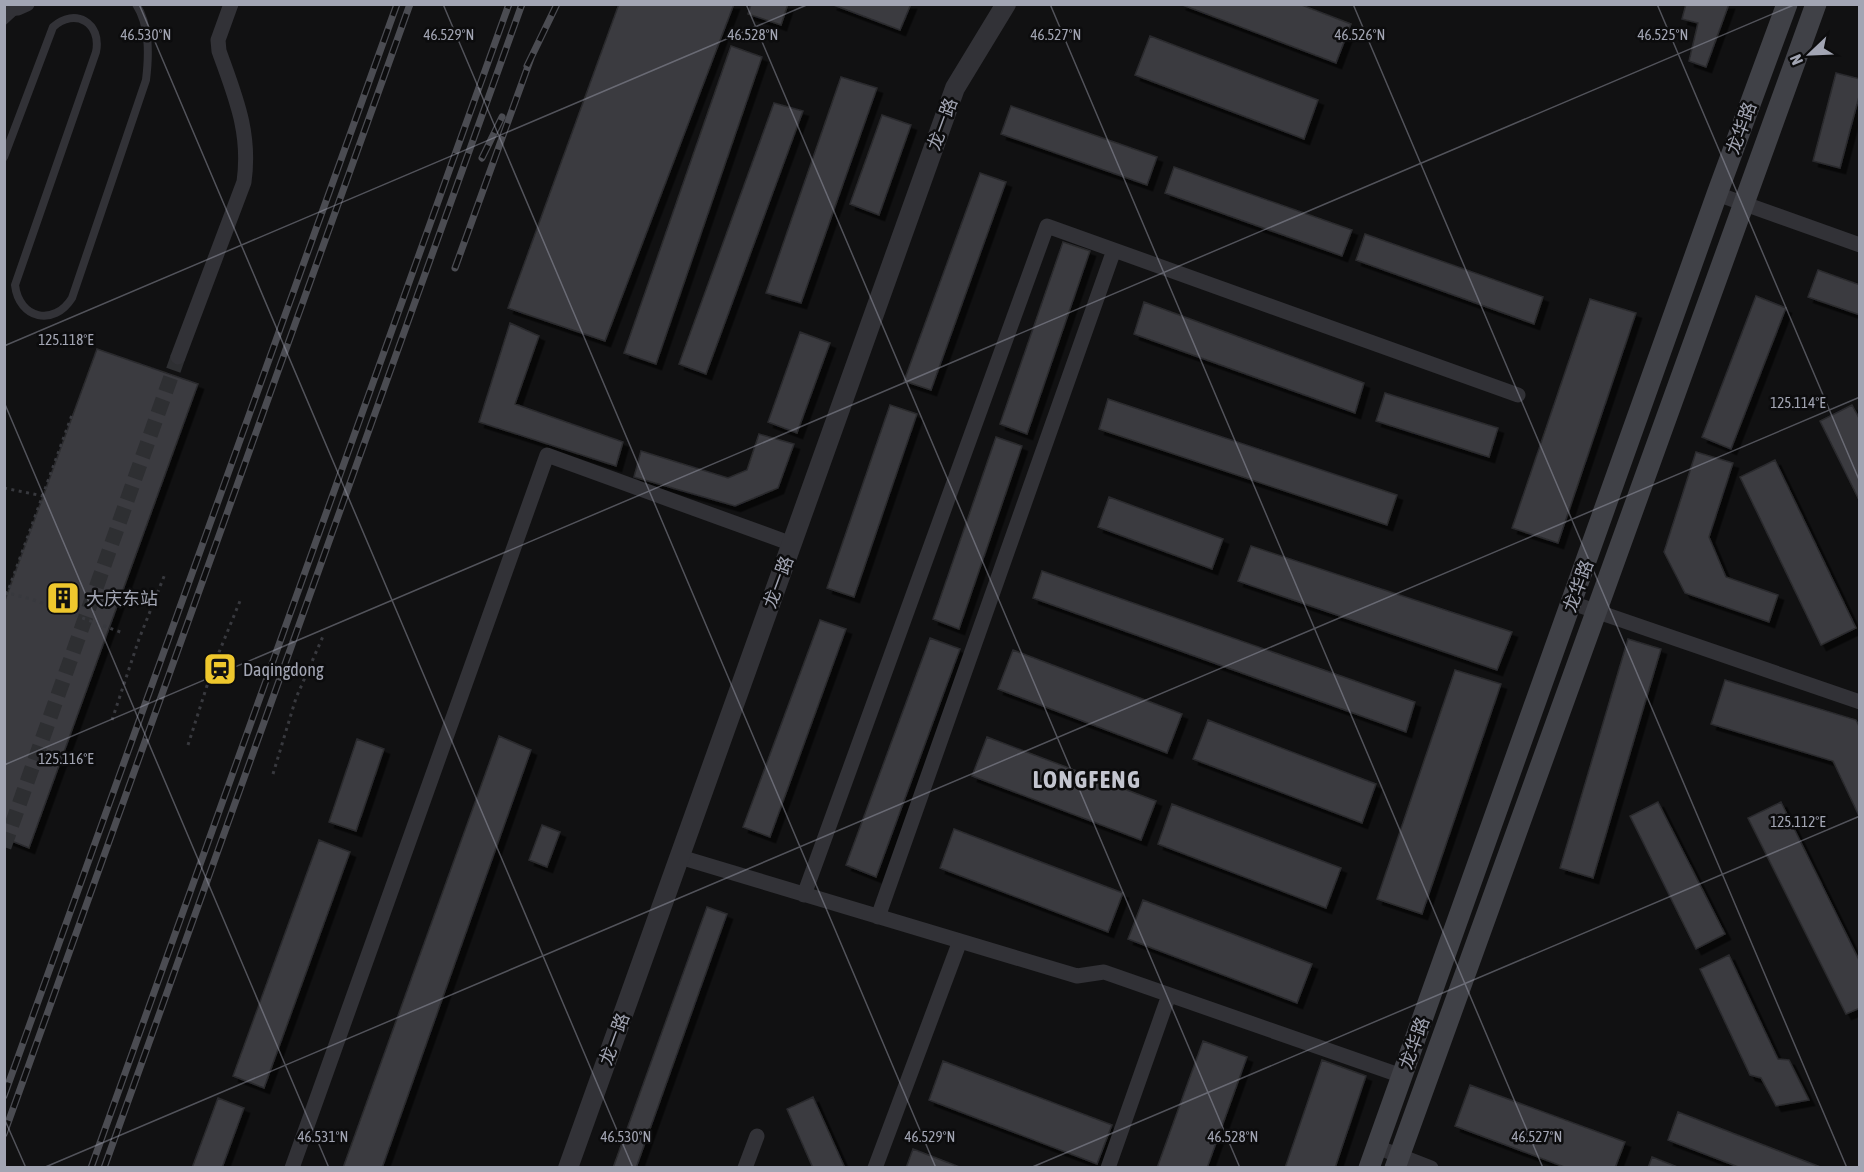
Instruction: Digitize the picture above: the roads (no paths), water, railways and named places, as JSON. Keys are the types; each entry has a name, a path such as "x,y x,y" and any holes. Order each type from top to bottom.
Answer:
{"main road":[{"name":"龙华路","path":"1370,1167 1787,4"},
{"path":"1397,1162 1816,4"}],"street":[{"path":"178,357 244,182 247,162 242,118 219,51 218,40 231,4"},
{"name":"龙一路","path":"568,1167 955,88 1006,4"},
{"path":"1717,194 1860,245"},
{"path":"804,895 1047,226 1518,395"},
{"path":"879,917 1114,250"},
{"path":"292,1167 547,455 792,544"},
{"path":"1572,603 1860,702"},
{"path":"680,857 1077,976 1104,972 1402,1076"},
{"path":"875,1167 960,941"},
{"path":"1108,1167 1168,994"},
{"path":"745,1167 757,1136"},
{"path":"1377,1147 1397,1162 1431,1167"}],"lane":[{"path":"4,157 53,27 58,22 72,17 87,22 96,35 96,52 15,285 16,295 28,311 37,315 54,315 62,311 72,298 146,80 149,58 146,31 136,4"},
{"path":"4,21 16,7"}],"tunnel":[{"path":"4,847 178,357"}],"railway":[{"path":"4,1096 397,4"},
{"path":"4,1134 410,4"},
{"path":"91,1168 509,4"},
{"path":"104,1168 522,4"},
{"path":"527,66 557,4"},
{"path":"455,268 531,58"},
{"path":"482,158 502,117"}],"place":[{"name":"大庆东站","path":"63,598"},
{"name":"Daqingdong","path":"220,669"}],"district":[{"name":"LONGFENG","path":"1087,779"}]}
